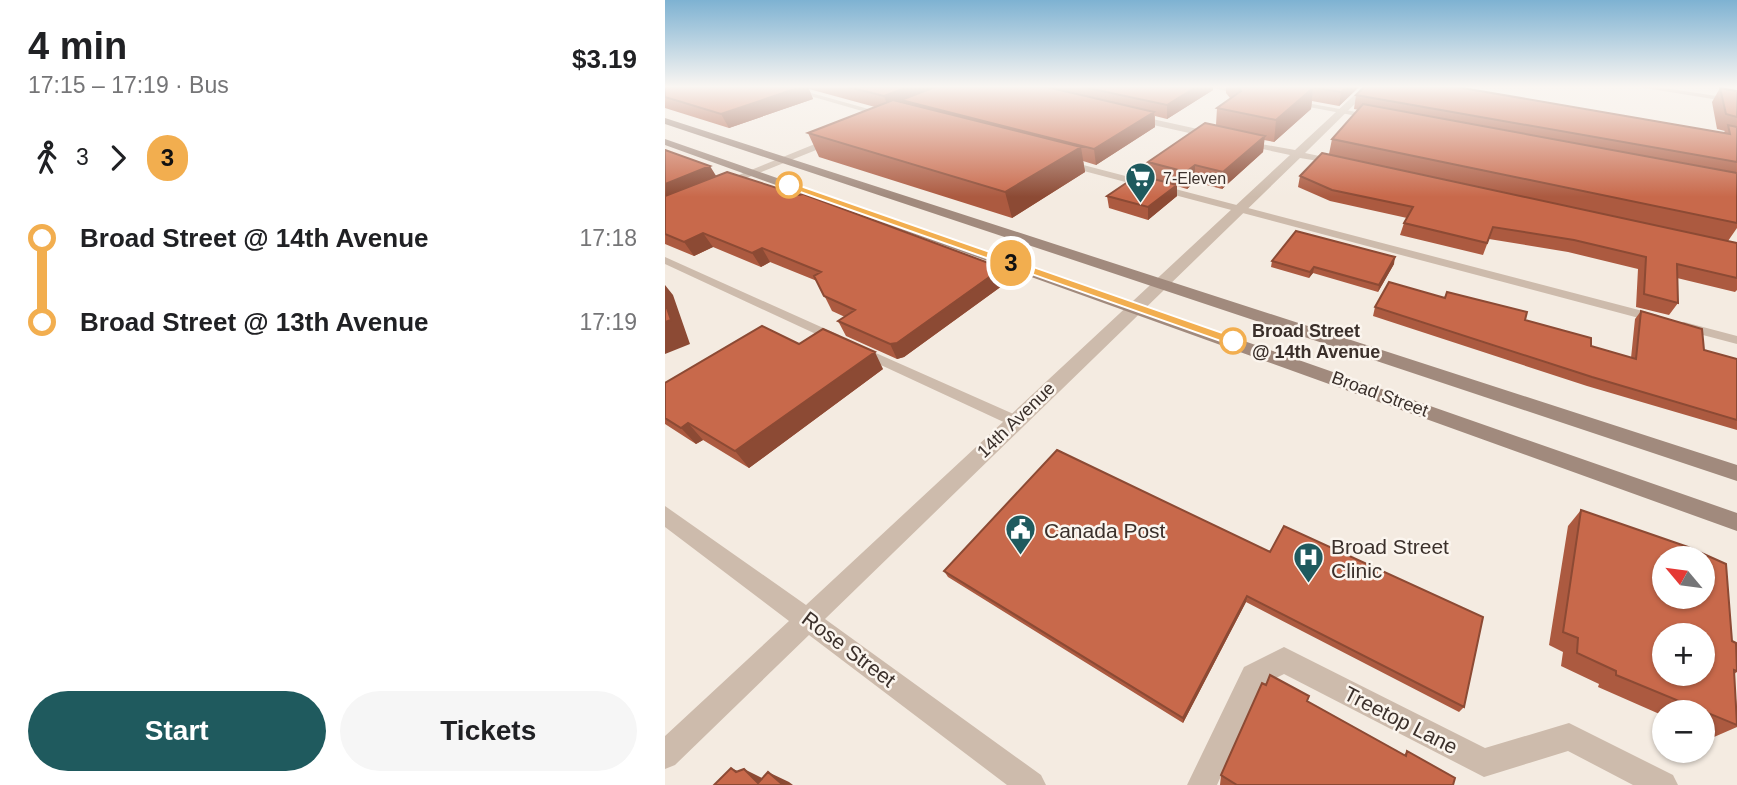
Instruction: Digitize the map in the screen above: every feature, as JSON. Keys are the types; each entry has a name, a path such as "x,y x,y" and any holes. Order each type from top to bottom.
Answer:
{"main road":[{"name":"Broad Street","path":"673,124 1737,473"},
{"name":"Broad Street","path":"665,142 1135,306 1737,522"}],"street":[{"path":"1161,124 1349,165"},
{"name":"14th Avenue","path":"665,755 1327,124"},
{"path":"702,192 845,135"},
{"name":"Rose Street","path":"665,515 1031,785"},
{"name":"Treetop Lane","path":"1202,785 1253,676 1284,660 1484,763 1569,737 1663,785"}],"lane":[{"path":"1061,162 1737,340"},
{"path":"665,260 1015,421"}],"building":[{"path":"832,124 988,124 1081,147 1005,192 808,133"},
{"path":"994,124 1135,124 1094,149"},
{"path":"1204,124 1265,136 1223,172 1195,165 1186,172 1148,162"},
{"path":"1346,124 1469,124 1737,173 1737,223 1332,139"},
{"path":"1519,124 1670,124 1730,134 1728,125 1737,127 1737,162"},
{"path":"665,150 710,166 665,184"},
{"path":"1322,153 1737,243 1737,278 1677,264 1678,303 1644,294 1646,257 1574,240 1493,227 1487,243 1404,223 1413,207 1332,190 1300,176"},
{"path":"727,172 803,194 1002,268 897,343 890,344 838,321 855,310 824,296 814,276 821,272 762,248 752,253 703,233 684,242 665,234 665,196"},
{"path":"1138,175 1177,185 1148,207 1107,196"},
{"path":"1296,231 1395,257 1379,285 1314,267 1310,272 1272,261"},
{"path":"1389,282 1445,298 1447,292 1527,312 1525,320 1591,338 1591,346 1636,359 1641,311 1702,329 1704,350 1737,359 1737,420 1592,377 1375,307"},
{"path":"665,302 671,320 665,322"},
{"path":"762,326 799,344 823,329 875,352 735,451 688,423 681,428 665,418 665,383"},
{"path":"1057,450 1270,552 1284,526 1483,617 1464,707 1247,596 1183,718 944,571"},
{"path":"1581,510 1685,546 1652,546 1652,609 1715,609 1715,559 1726,564 1732,641 1736,643 1737,671 1734,670 1737,725 1715,716 1715,700 1676,700 1616,675 1616,671 1577,653 1578,638 1563,632"},
{"path":"1270,675 1309,696 1307,701 1406,756 1407,751 1455,778 1453,785 1237,785 1221,775 1262,683 1266,685"},
{"path":"731,768 736,772 744,769 758,783 768,772 783,785 714,785"}],"bus line":[{"name":"3","path":"789,185 1233,341"}],"place":[{"name":"7-Eleven","path":"1140,205"},
{"name":"Broad Street @ 14th Avenue","path":"1233,341"},
{"name":"Canada Post","path":"1021,557"},
{"name":"Broad Street Clinic","path":"1308,585"}]}
